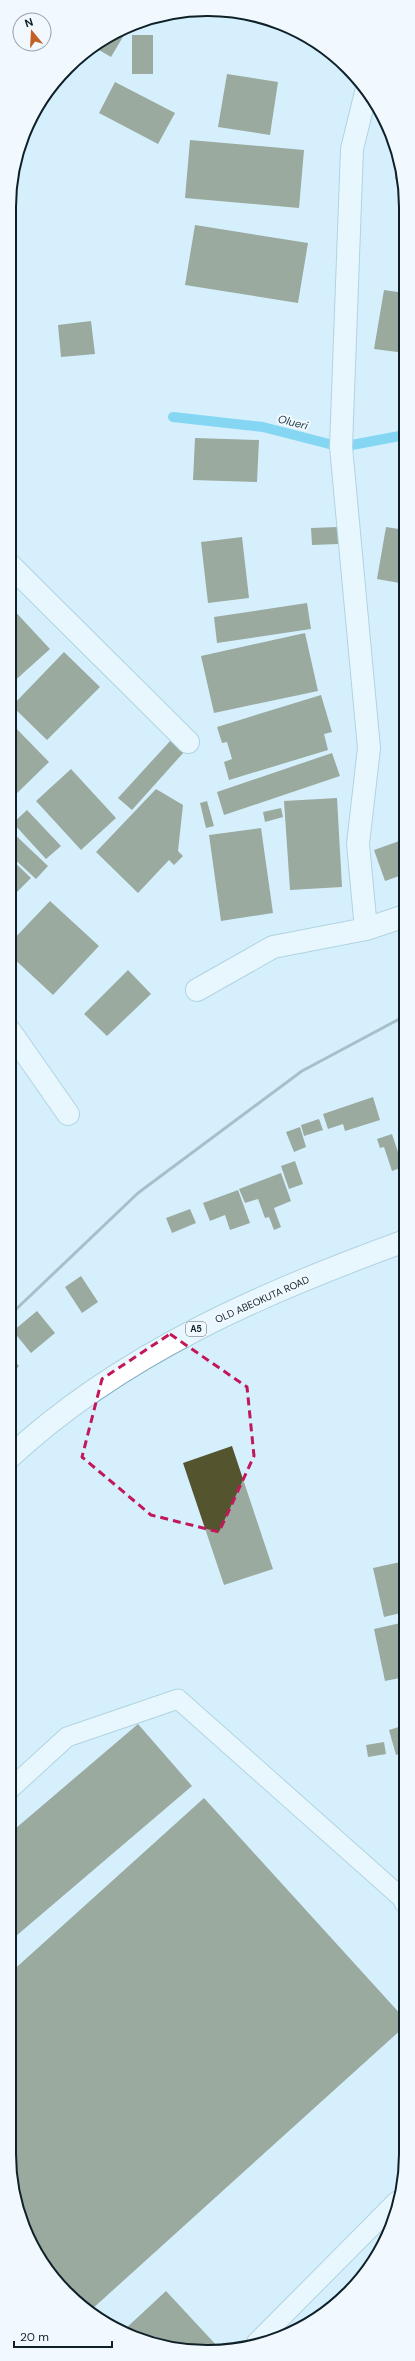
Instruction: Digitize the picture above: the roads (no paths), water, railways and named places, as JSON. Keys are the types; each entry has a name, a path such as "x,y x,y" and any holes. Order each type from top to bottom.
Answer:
{"main road":[{"path":"365,98 352,149 341,447 369,748 358,844 366,930"},
{"path":"16,571 188,742"},
{"path":"197,990 272,947 366,930 399,918"},
{"path":"16,1040 68,1114"},
{"name":"OLD ABEOKUTA ROAD","path":"16,1451 39,1430 130,1367 203,1326 325,1270 399,1243"}],"lane":[{"path":"16,1784 67,1737 178,1699 399,1898"},
{"path":"263,2336 391,2206"}],"waterway":[{"name":"Olueri","path":"173,417 263,427 341,447 399,436"}],"railway":[{"path":"16,1309 138,1193 302,1071 399,1019"}]}
